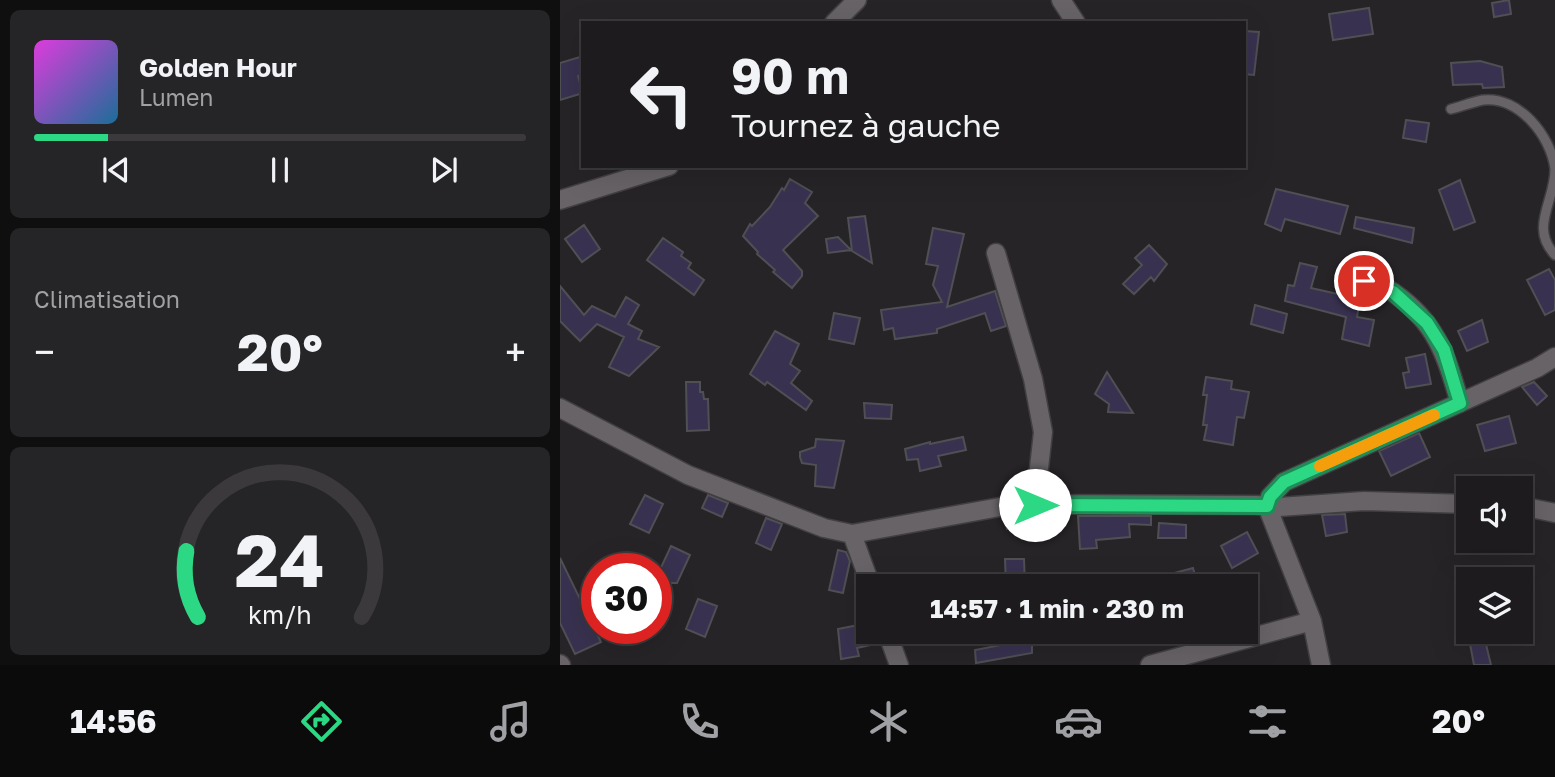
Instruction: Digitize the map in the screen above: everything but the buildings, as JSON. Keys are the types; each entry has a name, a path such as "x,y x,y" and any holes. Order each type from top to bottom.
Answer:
{"street":[{"path":"836,21 858,0"},
{"path":"1060,0 1075,21"},
{"path":"560,200 663,168"},
{"path":"996,253 1033,379 1043,432 1035,505"},
{"path":"1364,281 1393,292 1427,323 1444,350 1460,403"},
{"path":"1321,665 1312,621 1267,506 1270,497 1284,482 1537,368 1555,357"},
{"path":"560,408 688,475 824,528 852,534 1000,507 1035,505 1267,506 1364,501 1456,503"},
{"path":"1533,508 1555,513"},
{"path":"852,534 867,574"},
{"path":"1150,665 1312,621"},
{"path":"891,644 899,665"}],"lane":[{"path":"1451,109 1484,100 1499,102 1525,114 1545,137 1555,168 1554,189 1542,230 1548,248 1555,256"}],"slow traffic":[{"path":"1320,466 1434,415"}],"route":[{"path":"1035,505 1267,506 1270,497 1284,482 1460,403 1444,350 1427,323 1393,292 1364,281"}]}
